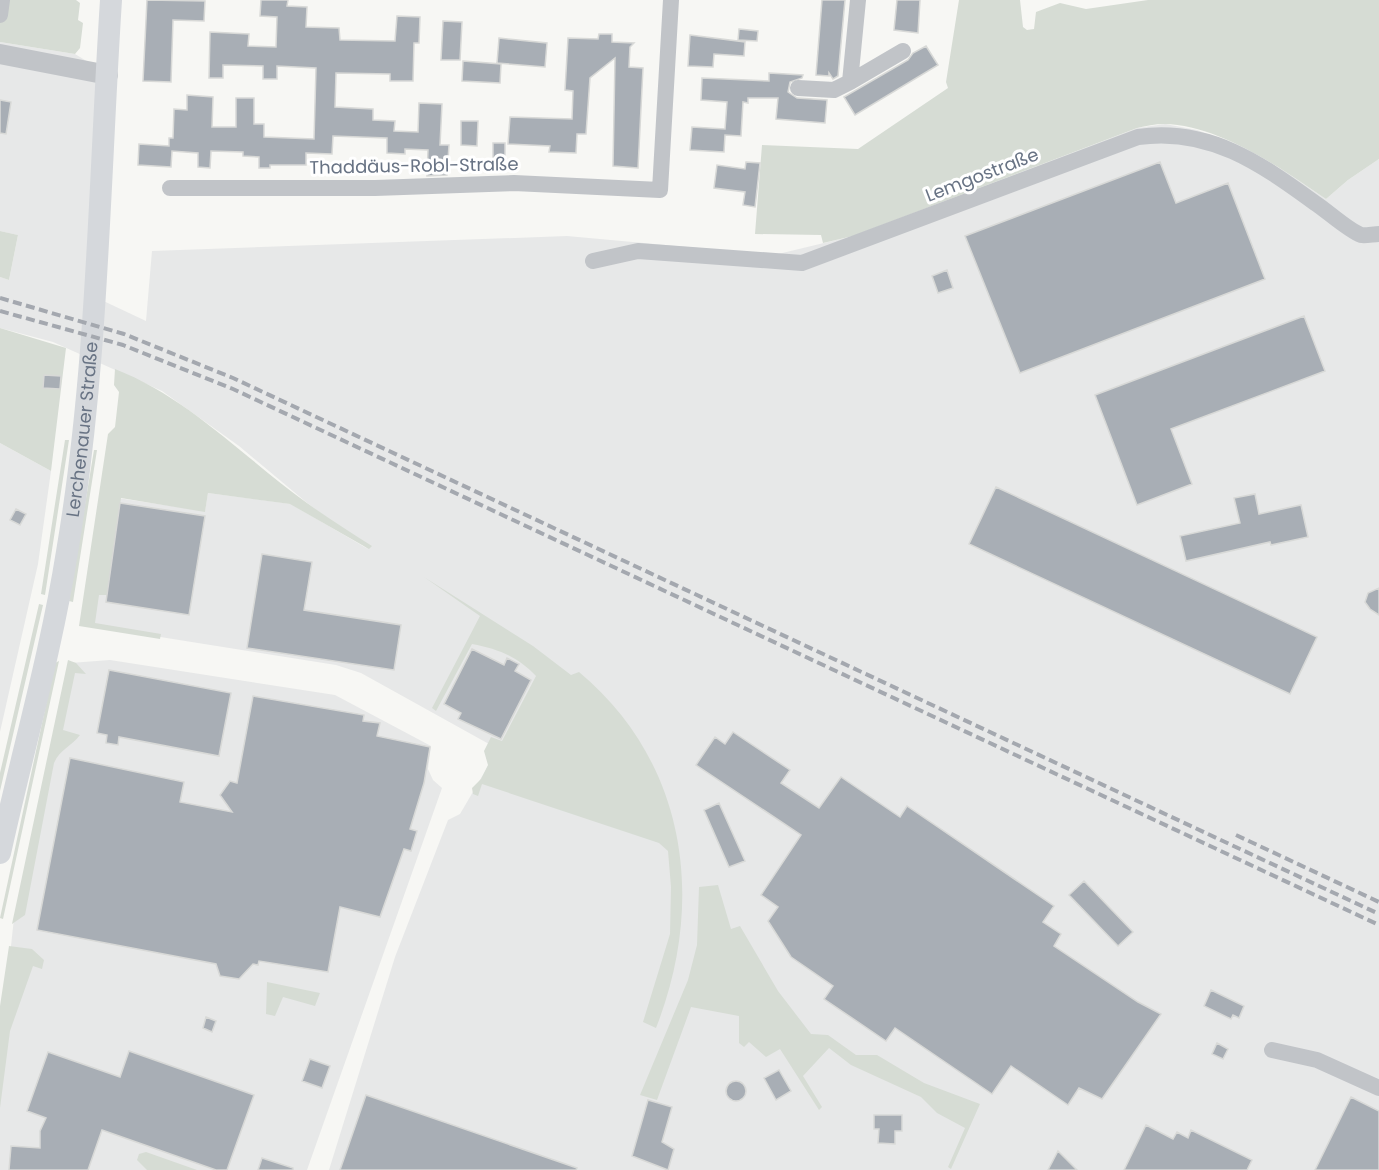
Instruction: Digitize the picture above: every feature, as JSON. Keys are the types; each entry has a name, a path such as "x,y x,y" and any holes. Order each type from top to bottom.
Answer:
{"main road":[{"name":"Lerchenauer Straße","path":"0,853 50,638 72,520 92,357 111,0"}],"street":[{"path":"0,15 2,0"},
{"name":"Thaddäus-Robl-Straße","path":"170,188 375,188 514,183 660,190 671,0"},
{"path":"850,82 858,0"},
{"path":"798,88 834,90 903,51"},
{"path":"0,54 108,75"},
{"name":"Lemgostraße","path":"593,261 638,251 802,263 1138,137 1165,133 1194,137 1233,150 1278,176 1361,235 1379,234"},
{"path":"1272,1050 1317,1060 1379,1088"}],"shaded area":[{"path":"0,0 76,0 80,3 78,20 83,23 80,48 75,54 0,42"},
{"path":"959,0 1020,0 1023,27 1027,30 1034,29 1036,12 1060,3 1086,9 1148,0 1379,0 1379,159 1348,180 1326,199 1270,162 1228,140 1185,126 1154,125 1137,128 853,236 823,243 821,235 755,234 762,145 858,149 948,88 946,82"},
{"path":"0,42 75,54 108,74 95,297 146,321 152,251 567,236 774,255 853,236 1137,128 1165,124 1197,130 1235,144 1283,170 1326,199 1348,180 1379,159 1379,1170 329,1170 395,957 448,820 460,814 498,749 361,673 336,665 85,625 111,497 205,511 208,493 291,504 368,549 306,502 239,446 162,391 53,342 0,328 0,277 9,280 18,235 0,231"},
{"path":"0,231 18,235 9,280 0,277"},
{"path":"0,328 66,348 51,471 0,443"},
{"path":"115,369 142,381 191,412 307,503 372,546 369,549 290,504 208,493 205,512 121,498 107,595 99,595 95,623 161,634 160,639 79,626 108,434 115,427 119,392 114,385"},
{"path":"65,440 69,440 45,595 41,594"},
{"path":"0,443 51,471 38,564 0,732"},
{"path":"94,450 97,450 73,602 69,601"},
{"path":"424,577 533,646 571,675 579,672 615,708 644,748 664,791 677,836 682,883 680,931 671,980 656,1028 643,1022 670,934 671,887 668,851 659,843 482,784 478,796 473,794 472,788 481,779 488,765 484,751 491,737 502,741 536,676 522,663 507,654 472,644 436,711 432,708 480,616"},
{"path":"39,604 43,605 0,791 0,773"},
{"path":"68,660 76,663 86,674 75,673 63,730 80,735 59,754 54,763 25,915 12,924"},
{"path":"110,660 335,695 431,746 428,769 433,780 442,788 307,1170 0,1170 0,1049 14,918 70,663"},
{"path":"59,661 3,919 0,918 55,663"},
{"path":"718,885 731,929 740,926 778,991 811,1034 828,1035 856,1055 877,1055 924,1083 980,1104 951,1169 948,1167 965,1128 937,1113 921,1097 851,1065 829,1048 803,1076 822,1107 819,1110 780,1049 766,1057 749,1042 744,1047 739,1043 739,1016 691,1007 657,1100 640,1095 688,980 697,945 699,887"},
{"path":"9,946 32,949 44,960 42,969 33,966 10,1031 0,1108 0,1006"},
{"path":"267,982 320,993 315,1006 283,997 275,1016 266,1014"},
{"path":"146,1152 197,1170 147,1170 137,1160 139,1154"}],"building":[{"path":"147,0 205,1 204,21 173,20 171,82 143,81"},
{"path":"261,0 288,0 287,6 307,7 306,27 339,28 340,40 395,41 397,16 420,17 419,43 414,43 413,81 390,81 390,74 336,73 335,107 373,109 373,120 395,121 394,131 418,132 419,103 442,104 440,145 449,145 447,175 427,176 428,150 405,149 405,154 387,153 387,138 333,136 332,154 306,153 306,165 270,165 270,168 259,168 259,157 243,156 243,152 211,151 210,168 198,167 198,153 172,151 171,167 138,165 139,144 169,146 169,138 173,138 174,109 187,110 187,95 213,97 212,127 236,127 236,98 254,98 254,124 264,124 264,137 314,139 316,68 277,66 277,79 263,79 263,66 223,65 223,78 209,78 210,32 249,34 248,46 276,47 277,17 260,16"},
{"path":"822,0 845,0 838,76 833,79 829,73 829,76 816,75"},
{"path":"897,0 920,0 918,33 894,30"},
{"path":"443,21 462,22 460,60 441,60"},
{"path":"739,29 758,31 757,41 738,40"},
{"path":"599,34 612,34 612,42 634,43 630,47 629,67 643,68 638,168 613,166 615,58 590,78 586,134 577,134 576,153 549,152 550,146 508,144 510,117 572,119 573,91 565,90 568,38 598,39"},
{"path":"690,35 745,42 744,56 714,54 713,67 688,66"},
{"path":"499,38 547,43 545,67 497,63"},
{"path":"926,46 938,65 855,115 844,97 908,60 913,53"},
{"path":"463,61 501,64 500,83 462,81"},
{"path":"769,73 803,75 802,78 790,82 788,92 797,98 827,100 825,123 776,119 778,98 748,98 748,103 743,102 741,136 725,135 724,152 690,150 692,127 725,129 727,102 701,100 702,78 769,81"},
{"path":"0,100 11,102 6,134 0,133"},
{"path":"461,121 478,121 477,146 461,145"},
{"path":"493,143 505,143 505,161 493,161"},
{"path":"746,162 760,163 755,207 743,205 745,192 714,188 717,165 745,169"},
{"path":"1160,162 1176,203 1228,183 1265,279 1020,373 965,236"},
{"path":"947,270 953,288 938,293 932,276"},
{"path":"1304,316 1325,371 1171,429 1192,484 1137,505 1095,395"},
{"path":"44,375 61,376 60,389 43,388"},
{"path":"996,487 1317,637 1290,694 969,544"},
{"path":"1255,494 1259,514 1301,505 1308,537 1271,545 1270,542 1186,561 1180,536 1240,523 1234,498"},
{"path":"120,503 205,516 189,615 106,602"},
{"path":"16,509 26,514 20,525 10,520"},
{"path":"262,554 312,562 304,610 401,625 394,670 247,648"},
{"path":"1379,588 1379,615 1365,602 1368,593"},
{"path":"472,649 504,665 507,658 519,664 515,671 531,680 501,739 458,719 461,713 444,704"},
{"path":"109,670 231,693 219,756 119,737 118,745 106,743 107,735 97,733"},
{"path":"253,696 364,715 363,721 380,723 377,736 430,747 424,783 410,829 417,831 411,851 404,849 380,917 340,907 328,972 259,961 258,965 253,964 239,979 220,976 216,964 37,930 70,758 184,782 180,802 232,812 220,795 230,781 237,783"},
{"path":"733,732 790,770 781,783 819,808 841,777 900,817 907,806 1054,906 1043,922 1061,934 1054,946 1138,1002 1161,1014 1102,1099 1079,1088 1068,1105 1011,1066 992,1094 895,1028 886,1041 824,999 833,986 791,957 768,921 778,907 761,895 801,835 696,765 715,737 725,744"},
{"path":"719,803 745,861 729,867 704,810"},
{"path":"1084,881 1133,932 1118,946 1069,895"},
{"path":"1211,990 1244,1006 1239,1018 1233,1015 1231,1019 1204,1006"},
{"path":"206,1017 216,1021 212,1032 203,1028"},
{"path":"1217,1043 1228,1049 1223,1059 1212,1054"},
{"path":"129,1051 254,1095 227,1170 216,1170 102,1130 88,1170 9,1170 11,1146 40,1148 40,1131 46,1118 27,1111 48,1052 120,1077"},
{"path":"310,1059 330,1066 322,1088 302,1081"},
{"path":"779,1070 791,1091 776,1100 764,1078"},
{"path":"736,1081 743,1084 746,1091 743,1098 736,1101 729,1098 726,1091 729,1084"},
{"path":"366,1095 577,1168 576,1170 340,1170"},
{"path":"1351,1097 1379,1111 1379,1170 1315,1170"},
{"path":"648,1100 672,1107 662,1142 674,1149 668,1170 632,1156"},
{"path":"874,1115 902,1115 902,1131 895,1131 895,1144 878,1143 879,1129 874,1129"},
{"path":"1146,1125 1173,1139 1177,1132 1188,1138 1191,1130 1252,1160 1247,1170 1124,1170"},
{"path":"1058,1151 1077,1170 1048,1170"},
{"path":"262,1158 293,1168 293,1170 258,1170"}],"railway":[{"path":"0,298 124,334 233,378 1379,914"},
{"path":"0,311 123,345 233,389 1379,925"},
{"path":"1236,835 1379,902"}]}
